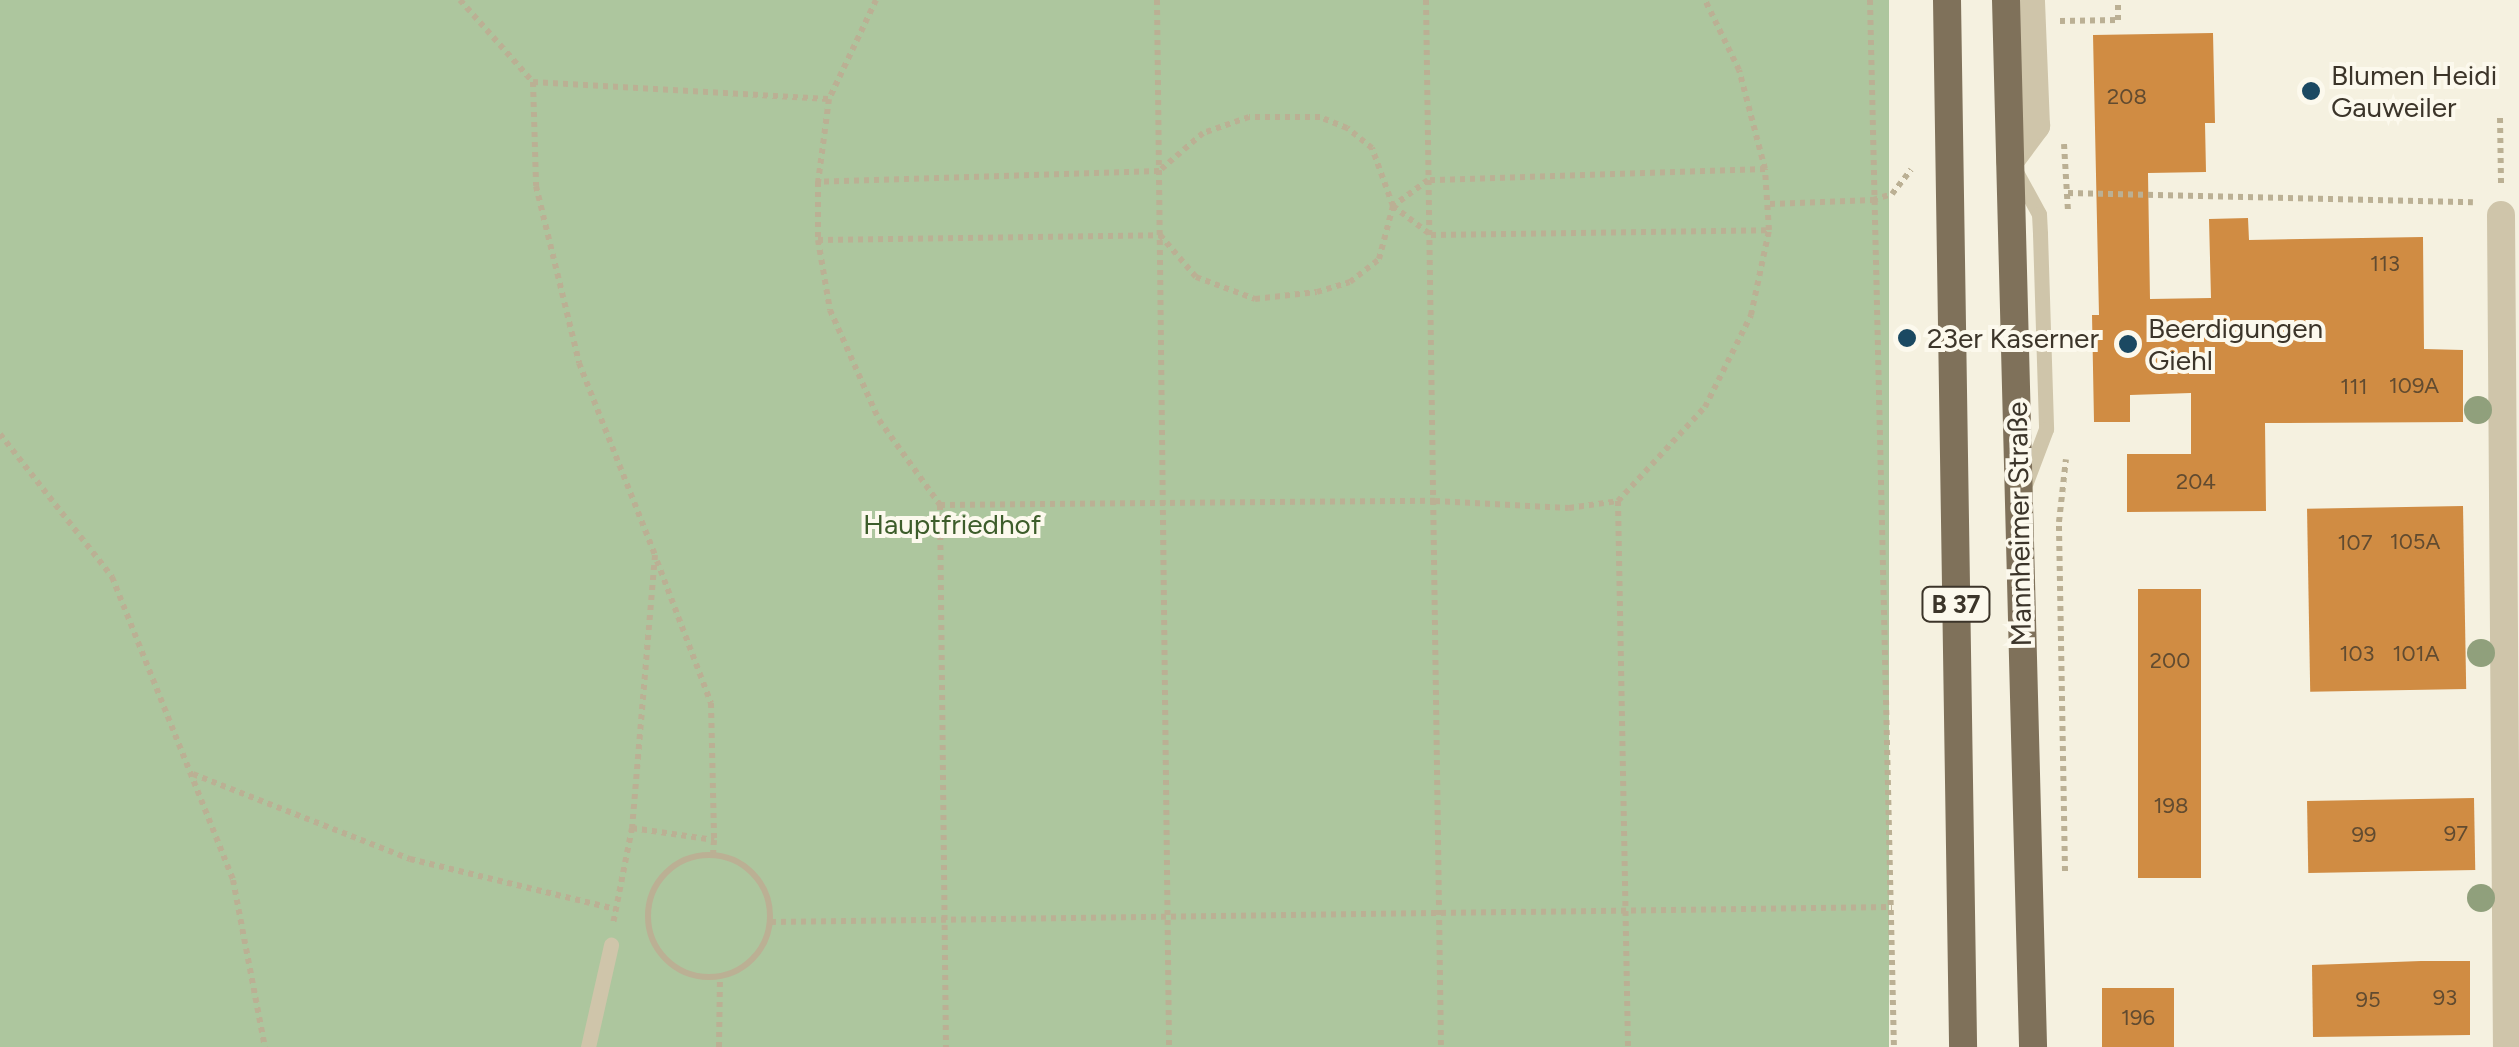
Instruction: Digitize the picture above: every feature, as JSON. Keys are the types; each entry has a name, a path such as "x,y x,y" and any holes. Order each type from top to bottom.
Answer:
{"main road":[{"name":"B 37","path":"1947,0 1962,1047"},
{"name":"Mannheimer Straße","path":"2006,0 2033,1047"}],"street":[{"path":"2010,161 2036,126 2032,0"},
{"path":"2501,215 2507,1047"}],"lane":[{"path":"588,1047 611,945"}],"path":[{"path":"460,0 533,82 536,186 579,364 710,703 712,855"},
{"path":"876,0 829,98 818,182 818,240 830,310 879,420 940,505 946,1047"},
{"path":"1157,0 1166,504 1169,1047"},
{"path":"1426,0 1441,1047"},
{"path":"940,505 1435,501 1569,508 1618,501 1705,407 1751,315 1769,230 1765,169 1739,70 1705,0"},
{"path":"1870,0 1894,1047"},
{"path":"2059,21 2118,20 2118,0"},
{"path":"533,82 829,98"},
{"path":"818,182 1159,172 1203,134 1249,116 1320,117 1347,128 1372,148 1393,206 1431,236 1769,230"},
{"path":"2068,193 2466,199 2501,215 2500,118"},
{"path":"818,240 1160,236 1196,277 1255,299 1317,292 1350,282 1380,259 1393,206 1428,180 1765,169"},
{"path":"1770,204 1873,200 1892,194 1912,170"},
{"path":"0,434 112,577 233,880 265,1047"},
{"path":"2066,892 2059,522 2067,450"},
{"path":"1618,501 1628,1047"},
{"path":"611,945 632,828 655,556"},
{"path":"192,774 410,859 615,909"},
{"path":"632,828 714,840"},
{"path":"712,855 736,860 754,874 769,900 771,922 761,950 747,966 720,978 698,978 672,966 656,950 648,913 659,880 674,865 691,857 712,855"},
{"path":"771,922 1892,907"},
{"path":"719,1047 720,978"}],"green space":[{"name":"Hauptfriedhof","path":"0,0 1889,0 1889,1047 0,1047"}],"building":[{"path":"2213,33 2215,123 2205,123 2206,172 2148,173 2150,299 2211,298 2209,219 2248,218 2249,240 2423,237 2424,349 2463,350 2463,422 2265,423 2266,511 2127,512 2127,454 2191,454 2191,393 2130,395 2130,422 2094,422 2092,315 2099,315 2093,35"},
{"path":"2463,506 2466,689 2310,692 2307,509"},
{"path":"2138,589 2201,589 2201,878 2138,878"},
{"path":"2474,798 2475,870 2308,873 2307,801"},
{"path":"2470,961 2470,1035 2313,1037 2312,965"},
{"path":"2102,988 2174,988 2174,1047 2102,1047"}],"place":[{"name":"Blumen Heidi Gauweiler","path":"2311,91"},
{"name":"23er Kaserner","path":"1907,338"},
{"name":"Beerdigungen Giehl","path":"2128,344"}]}
